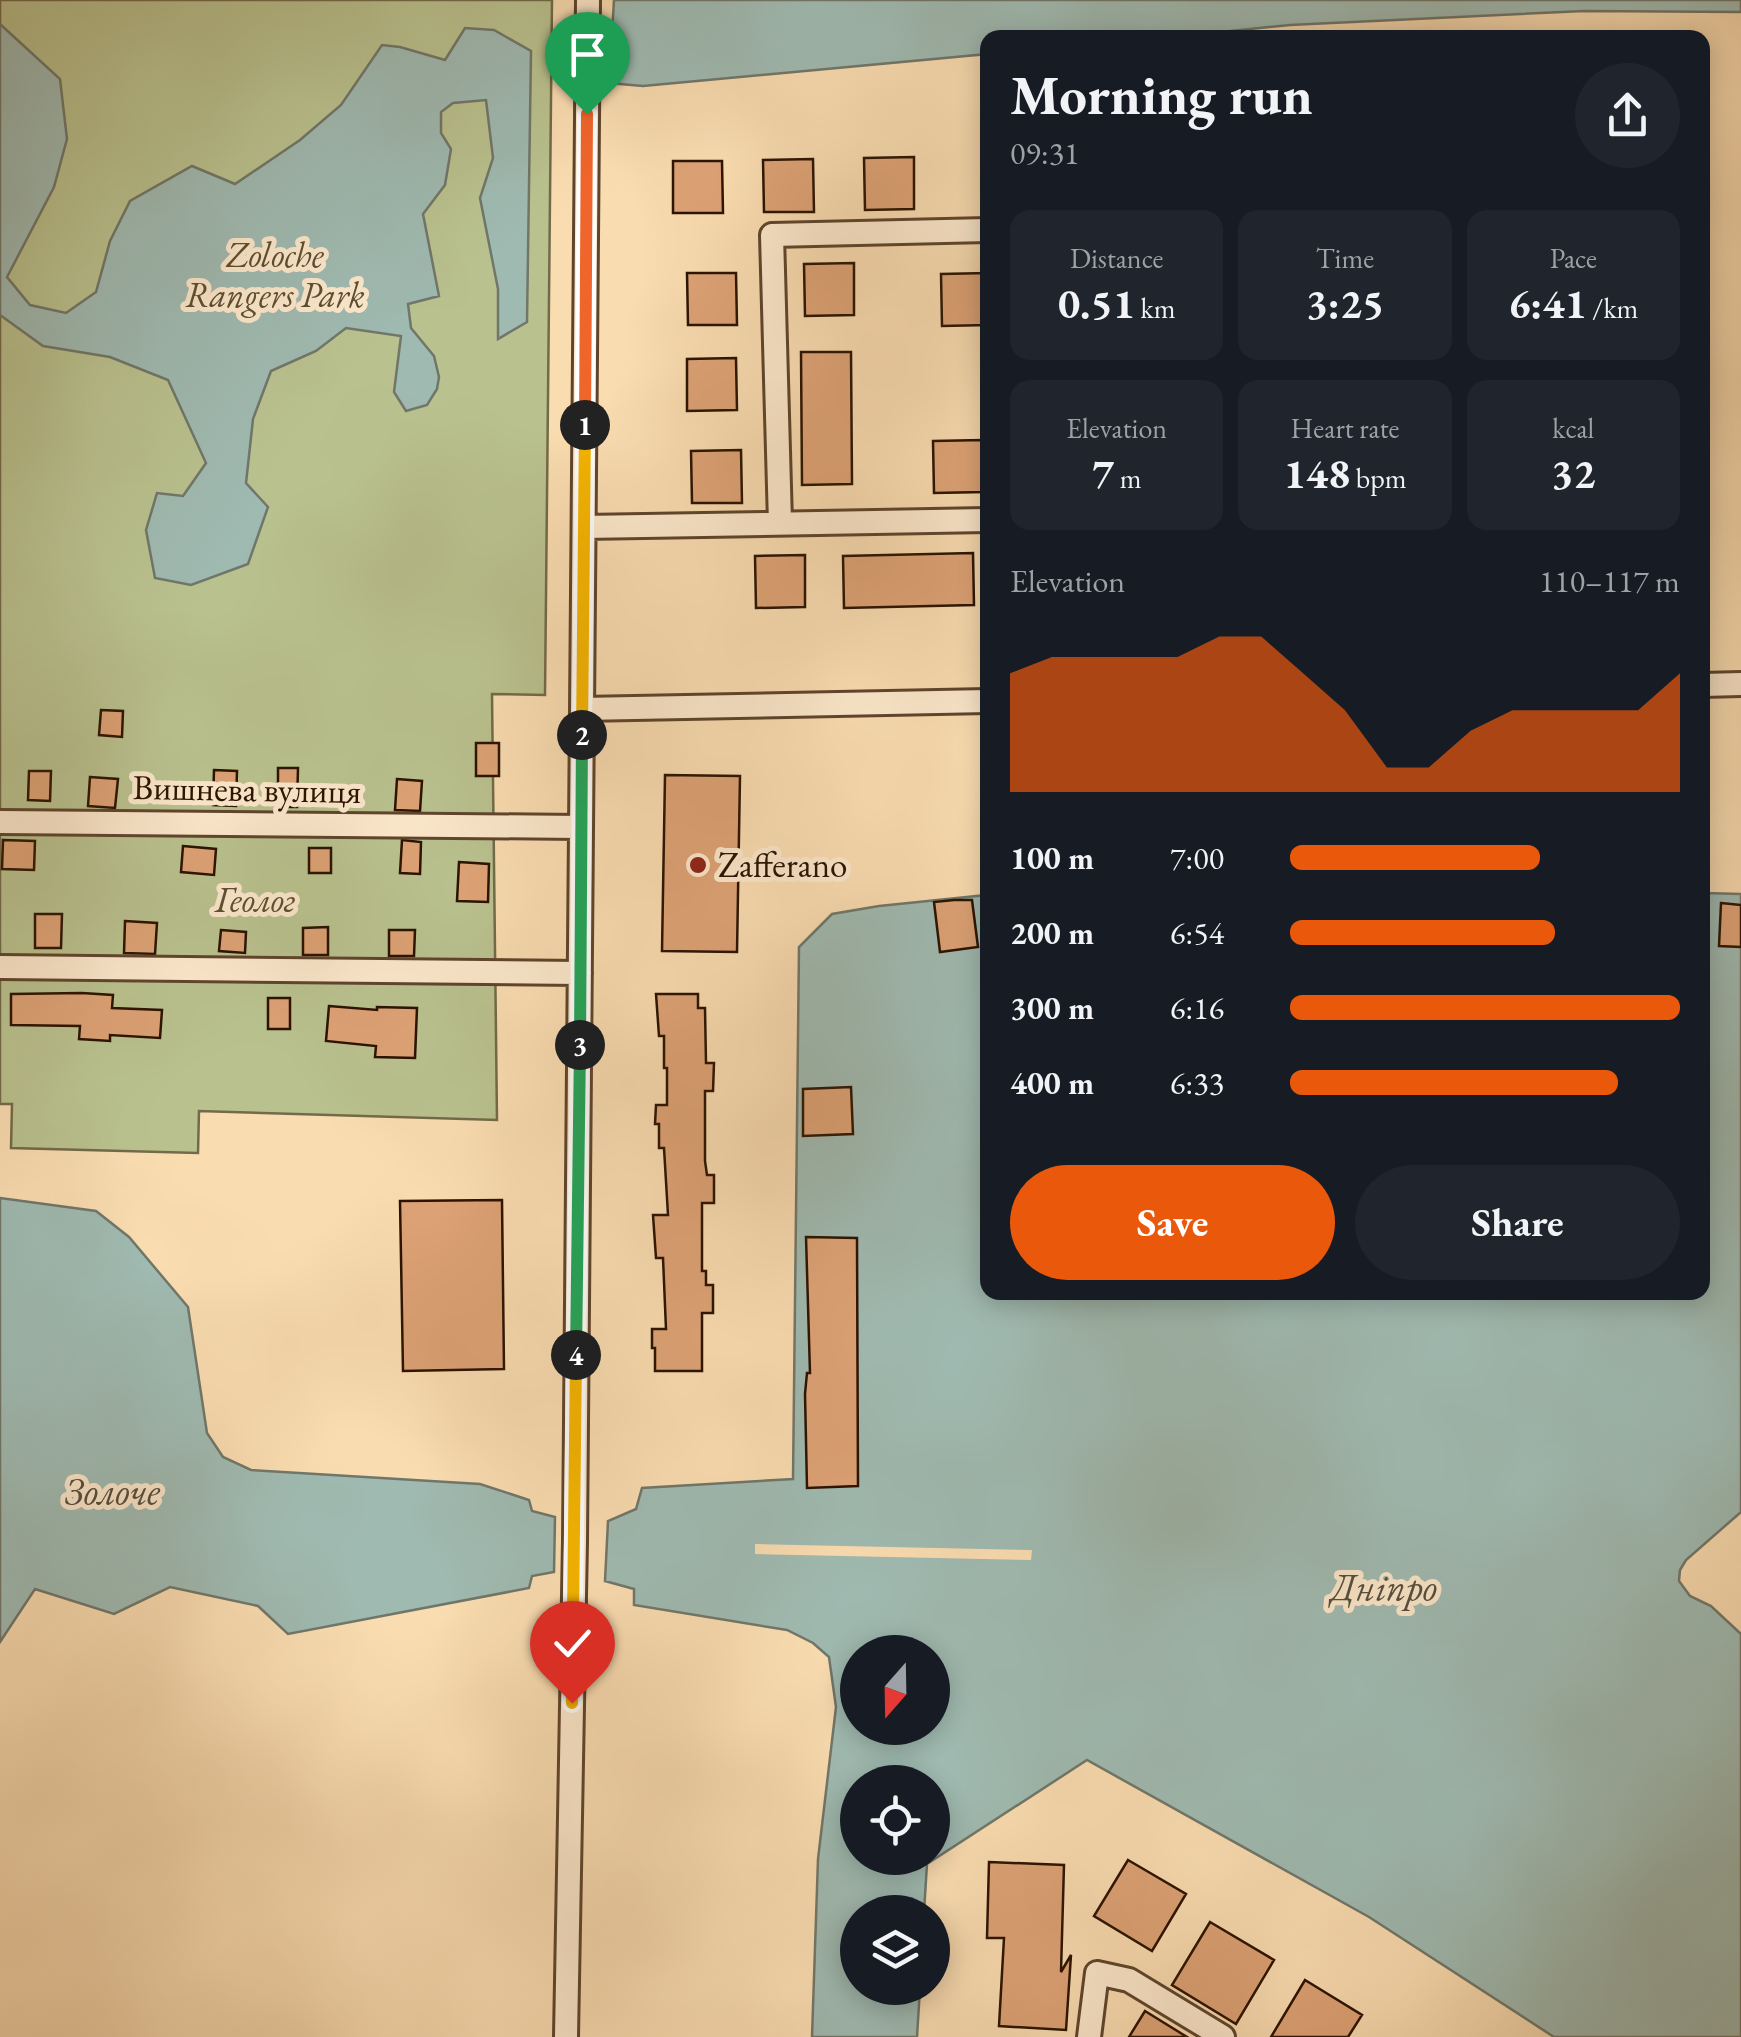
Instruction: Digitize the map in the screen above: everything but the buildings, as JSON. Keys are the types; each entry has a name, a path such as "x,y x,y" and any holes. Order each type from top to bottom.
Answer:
{"street":[{"path":"566,2037 588,0"},
{"path":"780,523 772,235 980,230"},
{"path":"584,527 980,520"},
{"path":"1710,685 1741,684"},
{"path":"582,709 980,700"},
{"name":"Вишнева вулиця","path":"0,822 581,826"},
{"path":"0,967 580,973"},
{"path":"1090,2037 1097,1973 1128,1980 1223,2037"}],"green space":[{"name":"Zoloche Rangers Park","path":"0,0 552,0 545,695 492,694 497,1120 199,1111 198,1153 11,1148 12,1104 0,1104"}],"water":[{"path":"614,0 1741,0 1741,12 1584,11 1241,30 980,30 980,55 643,86 609,83"},
{"path":"0,24 60,79 67,139 54,187 7,277 30,305 66,313 96,292 110,241 130,201 192,166 235,184 300,140 341,105 382,45 445,60 465,28 494,30 531,51 527,322 498,339 498,289 480,198 493,158 486,100 453,103 441,112 441,133 451,149 445,185 423,214 439,296 408,304 411,328 434,356 439,377 427,405 406,411 394,392 401,336 346,328 316,351 271,371 253,419 246,483 268,507 248,564 191,585 155,578 146,530 157,493 183,496 206,463 168,380 110,357 43,346 0,315"},
{"name":"Дніпро","path":"1710,893 1741,894 1741,1512 1686,1560 1679,1581 1690,1596 1711,1606 1741,1634 1741,2037 1554,2037 1369,1917 1087,1760 950,1849 950,1765 840,1765 840,1875 926,1875 925,1895 840,1895 840,2005 919,2005 917,2037 812,2037 818,1859 836,1707 829,1657 813,1643 787,1630 634,1605 634,1589 605,1581 608,1521 636,1509 642,1488 793,1479 799,947 832,914 980,896 980,1300 1710,1300"},
{"name":"Золоче","path":"0,1198 96,1211 129,1237 188,1307 207,1433 223,1457 251,1470 480,1484 529,1500 532,1511 555,1517 554,1572 532,1576 529,1588 288,1634 258,1606 170,1587 114,1614 35,1589 0,1642"}],"pier":[{"path":"755,1544 1032,1550 1031,1560 755,1554"}],"place":[{"name":"Zafferano","path":"698,865"}],"route":[{"path":"572,1703 587,114"}],"park label":[{"name":"Геолог","path":"255,900"}]}
